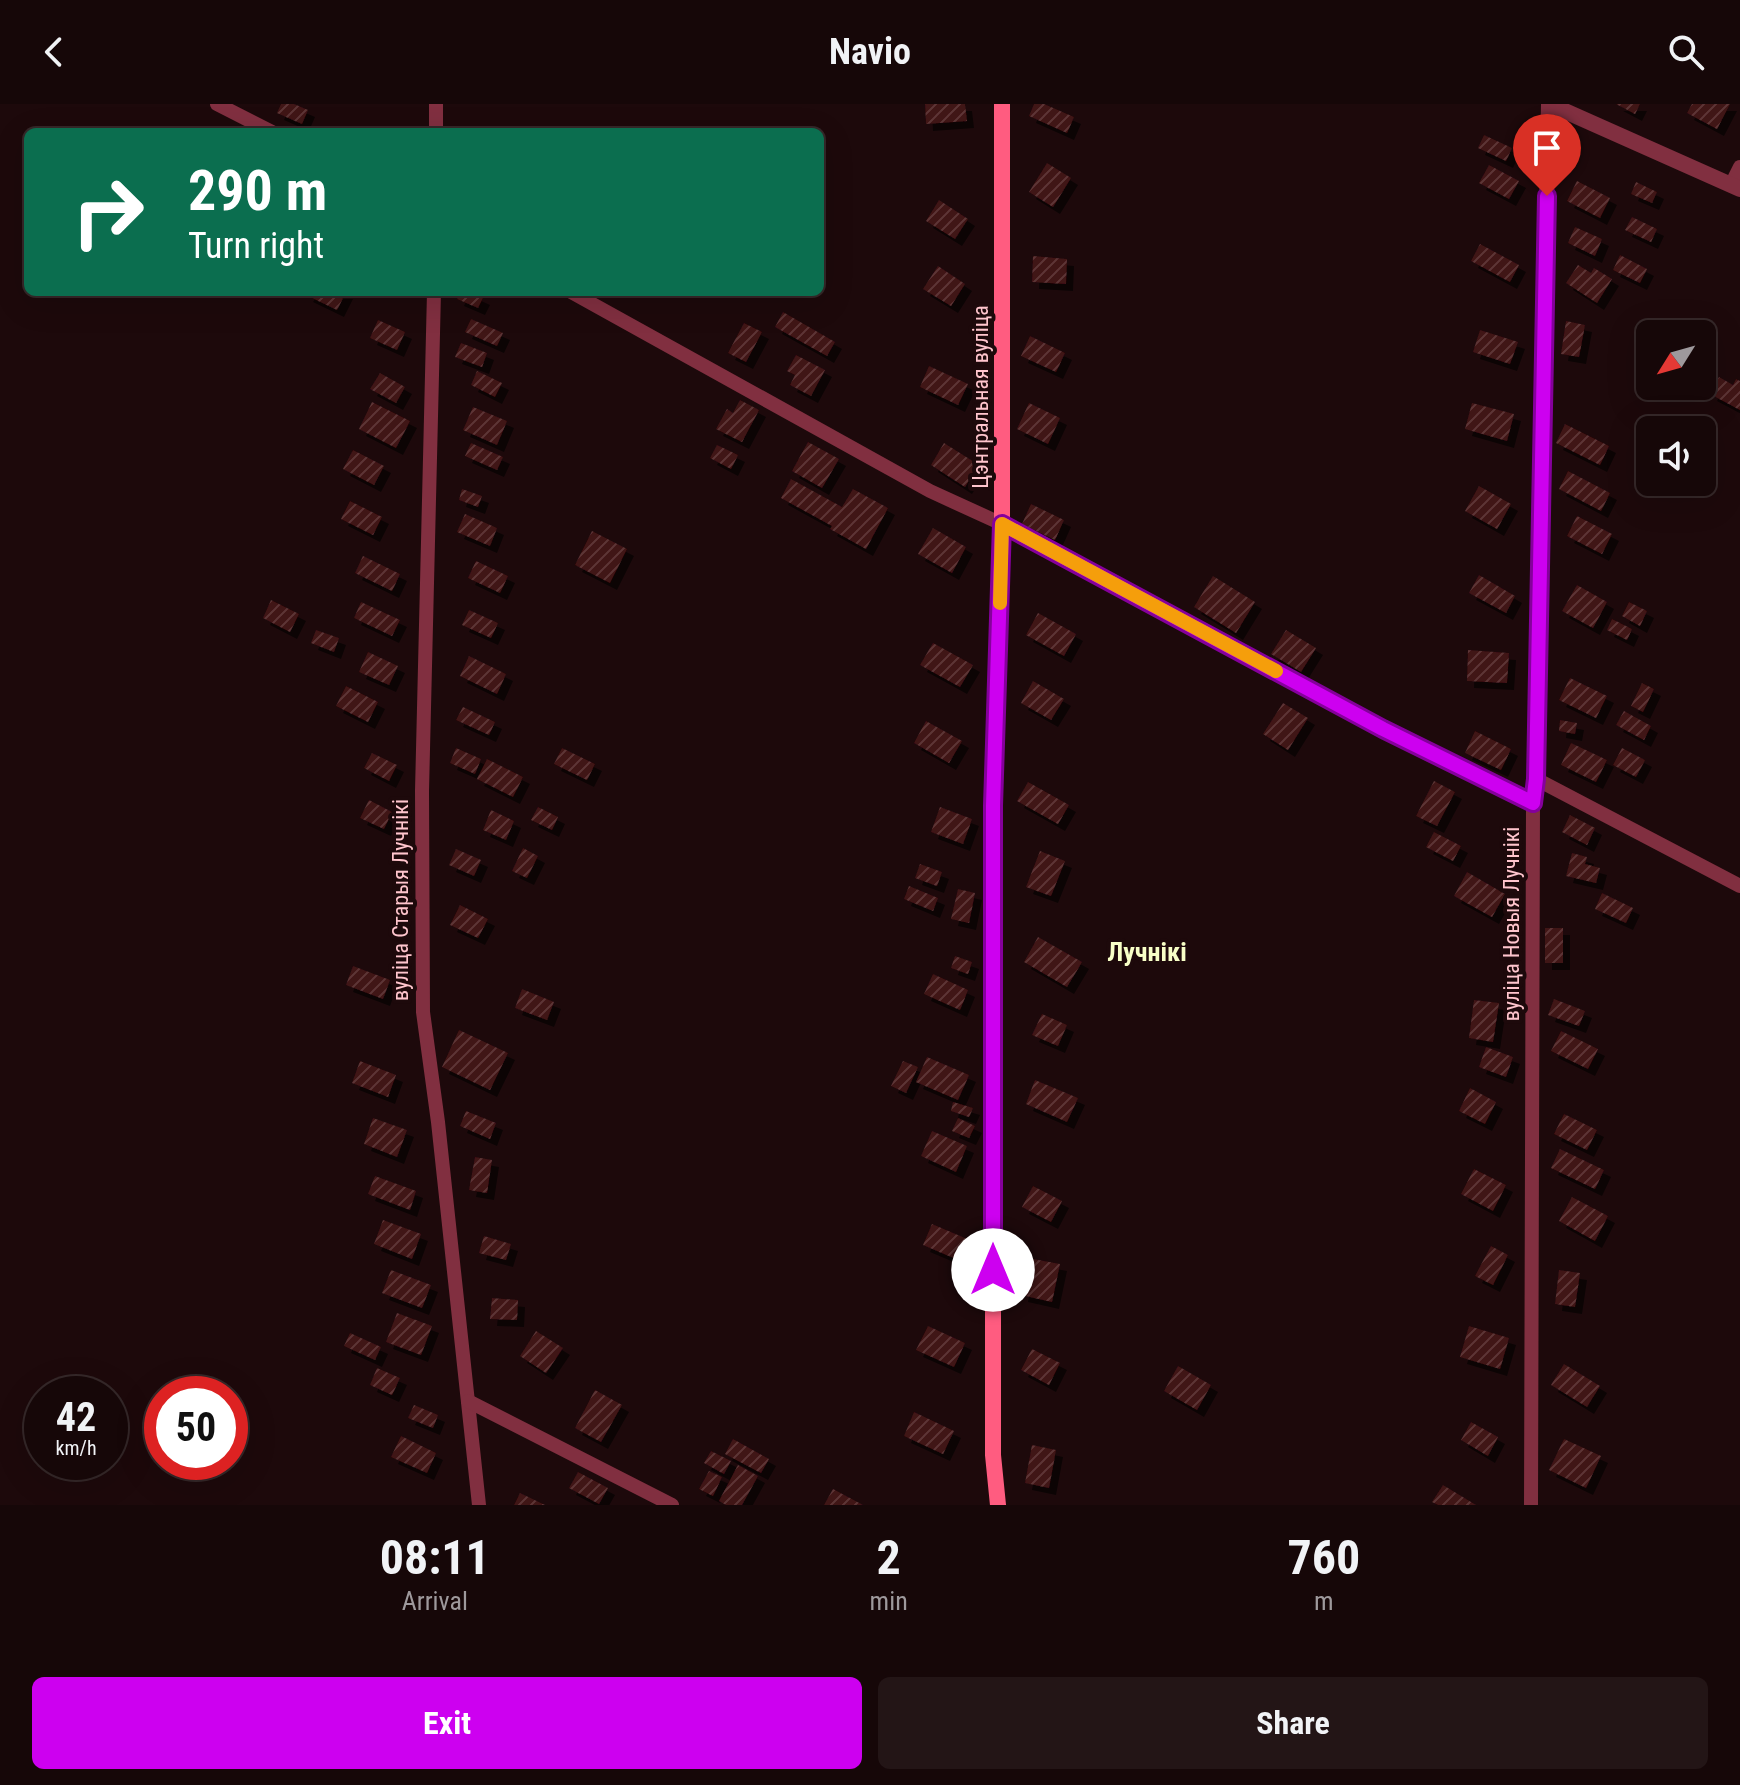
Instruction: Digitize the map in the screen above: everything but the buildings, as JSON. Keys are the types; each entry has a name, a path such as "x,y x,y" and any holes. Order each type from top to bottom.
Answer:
{"main road":[{"name":"Цэнтральная вуліца","path":"998,1505 993,1455 993,806 1002,524 1002,104"}],"street":[{"path":"217,104 264,128"},
{"path":"436,104 436,128"},
{"name":"вуліца Новыя Лучнікі","path":"1531,1505 1533,803 1536,779 1549,104 1736,187"},
{"path":"1736,187 1740,167"},
{"name":"вуліца Старыя Лучнікі","path":"434,296 422,791 423,1012 438,1122 479,1505"},
{"path":"578,296 930,491 1002,524 1383,729 1533,803"},
{"path":"1536,779 1740,886"},
{"path":"468,1401 672,1505"}],"slow traffic":[{"path":"1000,603 1002,524 1276,671"}],"district":[{"name":"Лучнікі","path":"1147,952"}],"route":[{"path":"993,1270 993,806 1002,524 1383,729 1533,803 1536,779 1547,196"}]}
